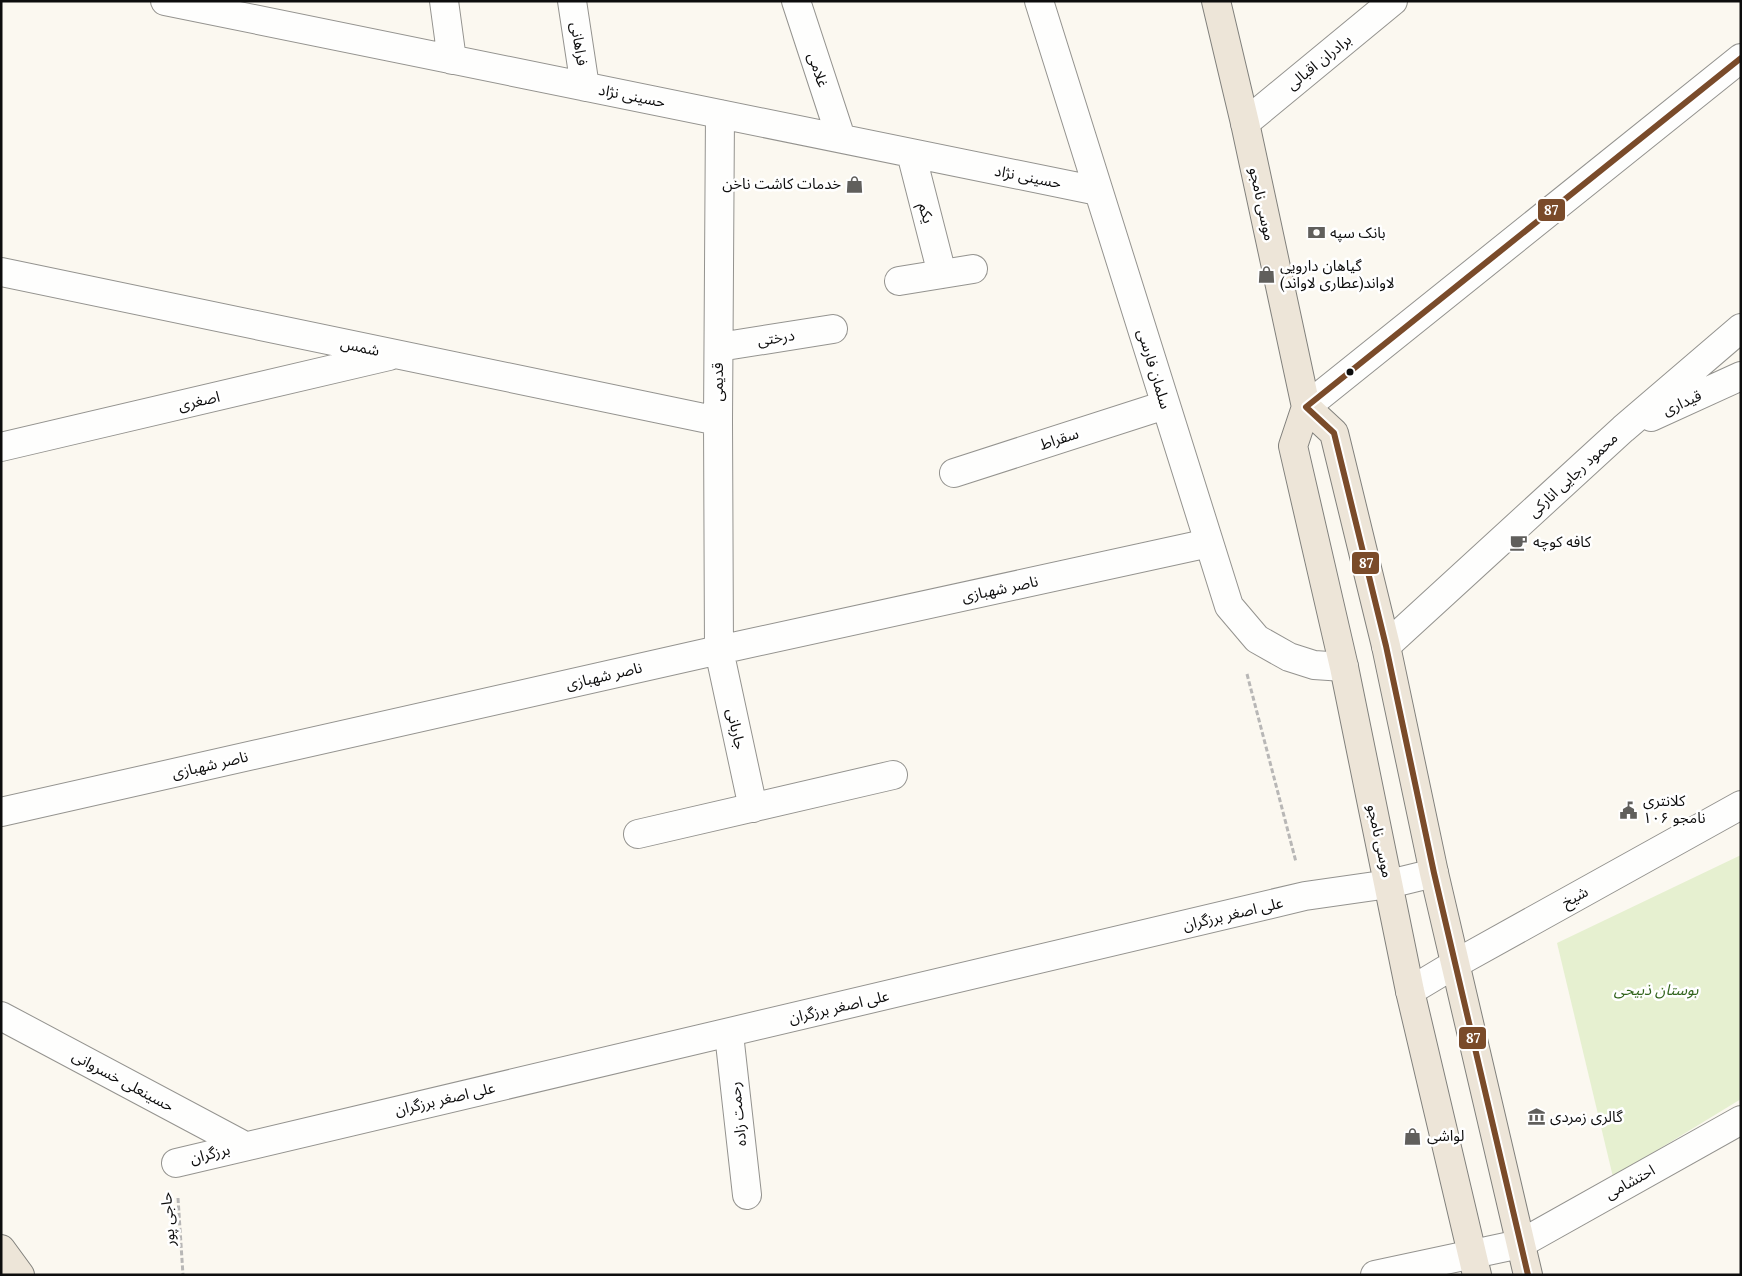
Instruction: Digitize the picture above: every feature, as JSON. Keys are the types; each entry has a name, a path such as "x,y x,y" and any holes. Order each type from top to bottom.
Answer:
{"main road":[{"name":"موسی نامجو","path":"1216,1 1245,123 1306,408 1293,446 1344,667 1410,991 1475,1264"},
{"path":"1306,408 1334,433 1386,646 1454,964 1528,1275"},
{"path":"1,1249 20,1275"}],"street":[{"name":"حسینی نژاد","path":"165,1 279,13 452,60 1098,191"},
{"path":"444,1 452,60"},
{"name":"فراهانی","path":"572,1 585,87"},
{"name":"غلامی","path":"796,1 841,138"},
{"name":"سلمان فارسی","path":"1039,1 1229,606 1257,639 1289,657 1314,665 1344,667"},
{"name":"برادران اقبالی","path":"1245,123 1393,1"},
{"path":"1306,408 1741,58"},
{"name":"قدیمی","path":"718,650 720,114"},
{"name":"یکم","path":"911,153 942,274"},
{"path":"899,280 972,269"},
{"name":"شمس","path":"1,272 718,421"},
{"name":"محمود رجایی انارکی","path":"1386,646 1623,429 1741,328"},
{"name":"درختی","path":"719,347 833,329"},
{"name":"اصغری","path":"1,447 396,354"},
{"name":"قیداری","path":"1623,429 1741,376"},
{"name":"سقراط","path":"954,473 1165,405"},
{"name":"ناصر شهبازی","path":"1,812 718,650 1209,543"},
{"name":"جاربانی","path":"718,650 753,808"},
{"path":"638,834 893,776"},
{"name":"شیخ","path":"1410,991 1454,964 1741,805"},
{"name":"علی اصغر برزگران","path":"245,1146 729,1034 1305,896 1388,884 1434,873"},
{"name":"حسینعلی خسروانی","path":"1,1016 245,1146"},
{"name":"رحمت زاده","path":"729,1034 747,1195"},
{"name":"احتشامی","path":"1375,1275 1475,1264 1520,1244 1741,1120"},
{"name":"برزگران","path":"176,1163 245,1146"}],"path":[{"path":"1246,672 1305,896"},
{"name":"حاجی پور","path":"176,1163 183,1275"}],"green space":[{"name":"بوستان ذبیحی","path":"1741,855 1741,1099 1613,1177 1557,943"}],"transit line":[{"name":"87","path":"1528,1275 1434,873 1386,646 1334,433 1306,407 1741,58"}],"place":[{"name":"خدمات کاشت ناخن","path":"855,184"},
{"name":"بانک سپه","path":"1316,233"},
{"name":"گیاهان دارویی لاواند(عطاری لاواند)","path":"1266,275"},
{"name":"کافه کوچه","path":"1519,542"},
{"name":"کلانتری ۱۰۶ نامجو","path":"1629,810"},
{"name":"گالری زمردی","path":"1536,1117"},
{"name":"لواشی","path":"1413,1136"}]}
